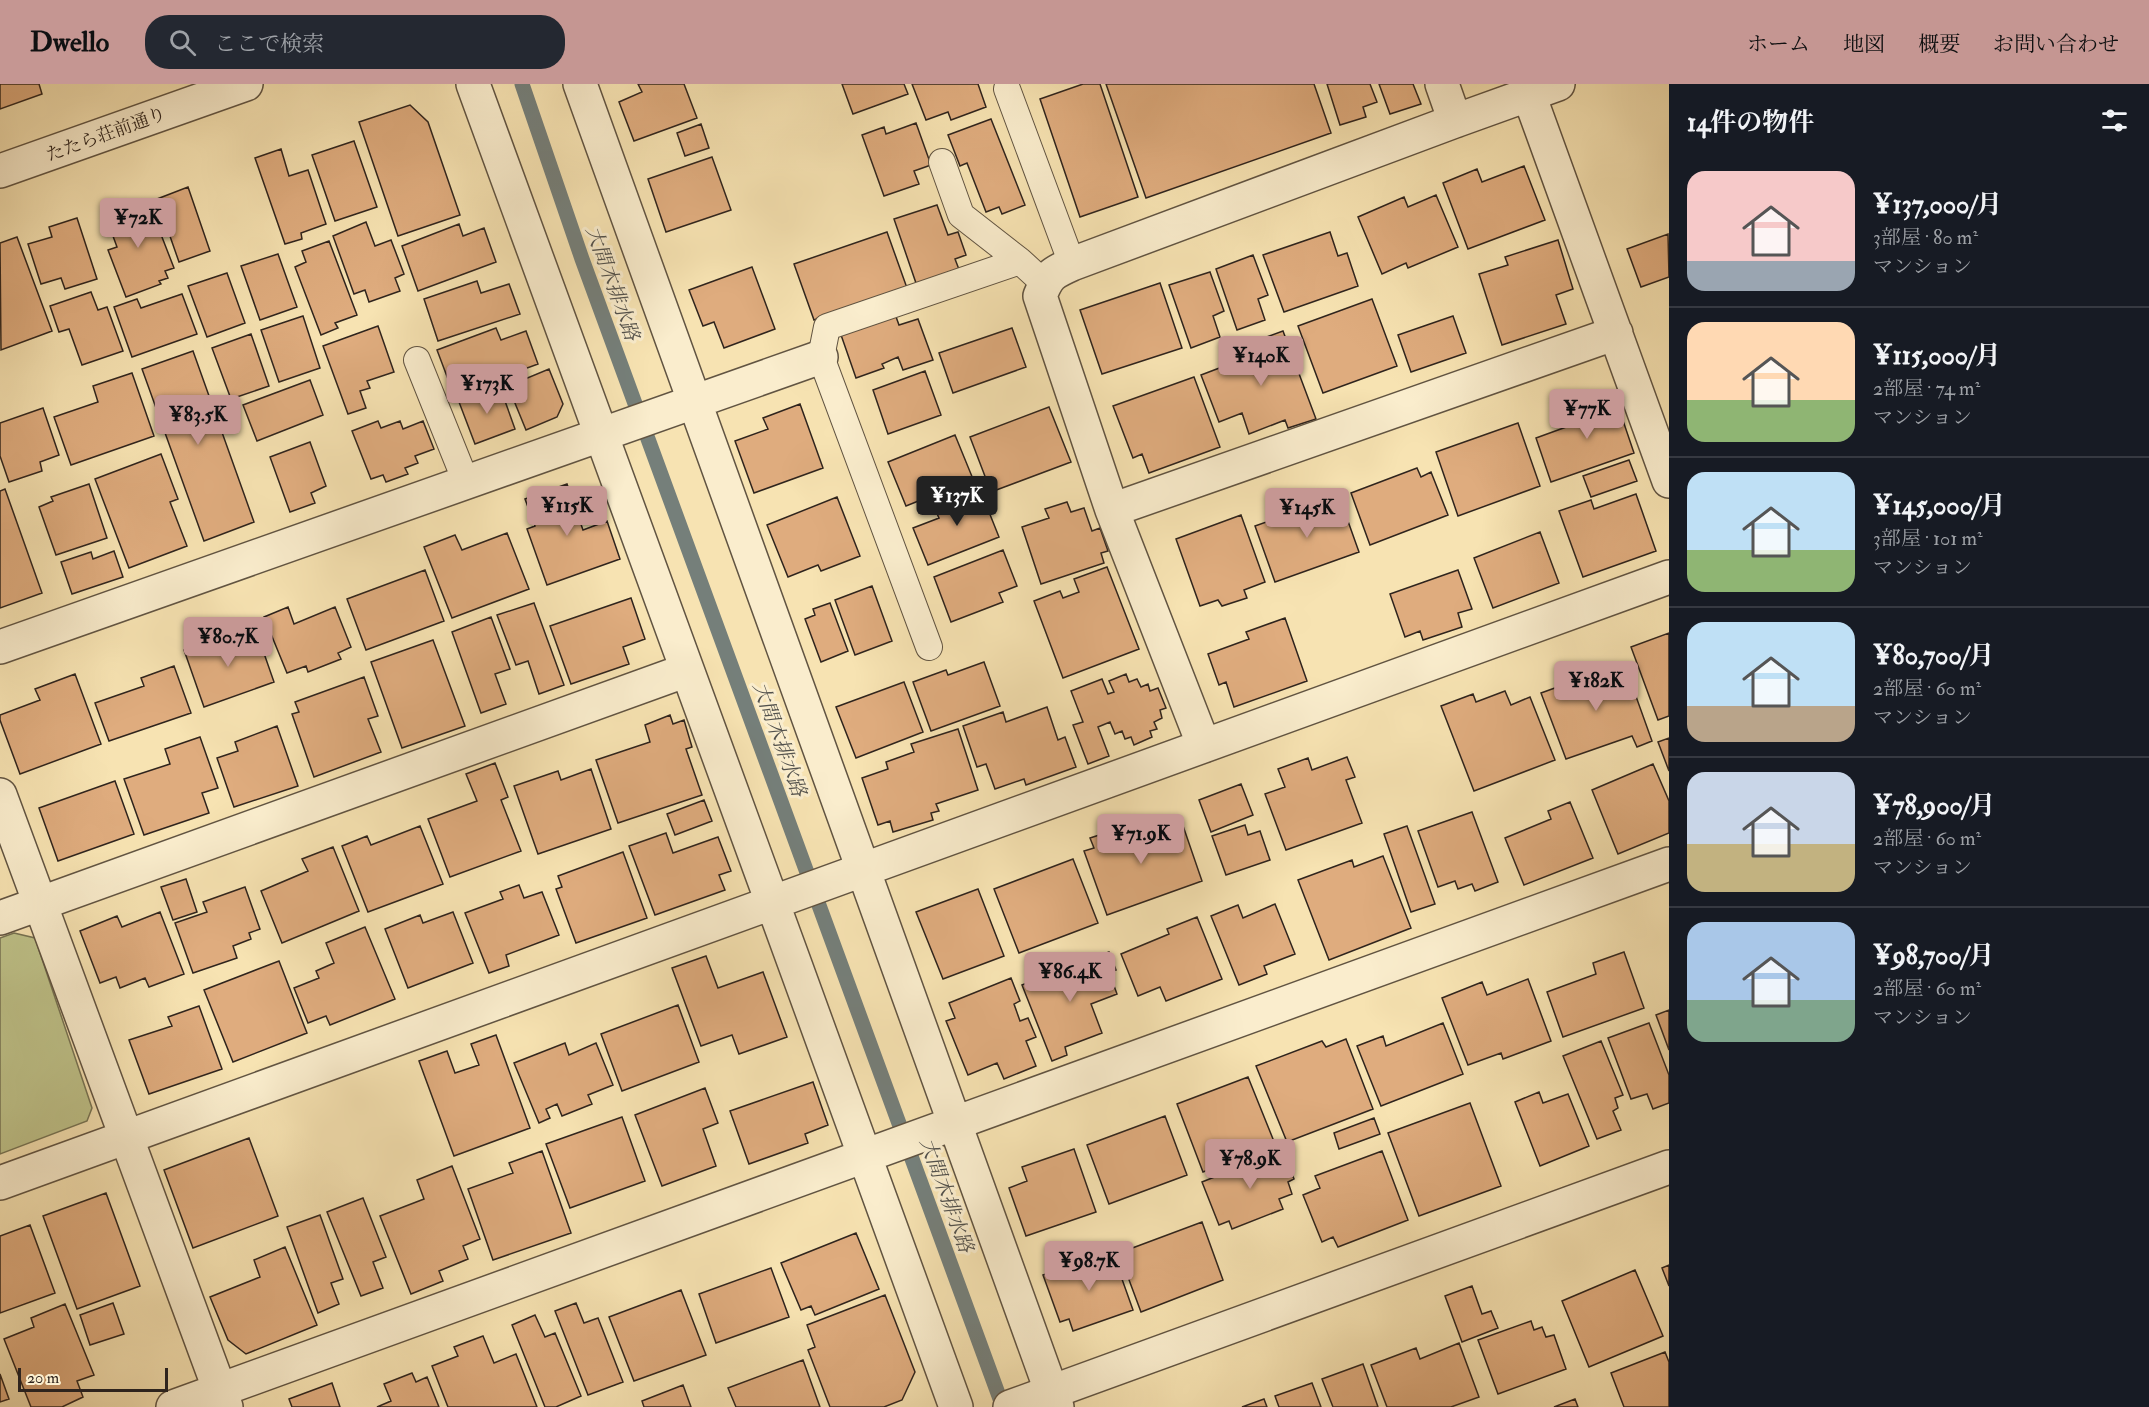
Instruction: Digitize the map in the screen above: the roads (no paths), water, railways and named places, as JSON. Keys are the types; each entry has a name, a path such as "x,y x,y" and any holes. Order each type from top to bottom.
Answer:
{"street":[{"name":"たたら荘前通り","path":"0,171 246,84"},
{"path":"473,84 603,433 956,1407"},
{"path":"580,84 1054,1399"},
{"path":"1442,84 1455,121"},
{"path":"1204,746 1112,510 1040,296 1053,273 1544,89 1616,333 1669,481"},
{"path":"1112,510 1616,333"},
{"path":"0,647 821,357"},
{"path":"0,1183 1669,577"},
{"path":"0,918 687,670"},
{"path":"0,795 223,1399"},
{"path":"173,1407 223,1399 864,1156 1669,864"},
{"path":"1010,1407 1054,1399 1669,1167"}],"lane":[{"path":"1007,89 1072,264"},
{"path":"942,162 961,215 1020,261 1045,284"},
{"path":"929,646 821,357 827,327 1020,261"},
{"path":"417,360 466,482"}],"waterway":[{"name":"大間木排水路","path":"522,84 582,259 1003,1407"}]}
